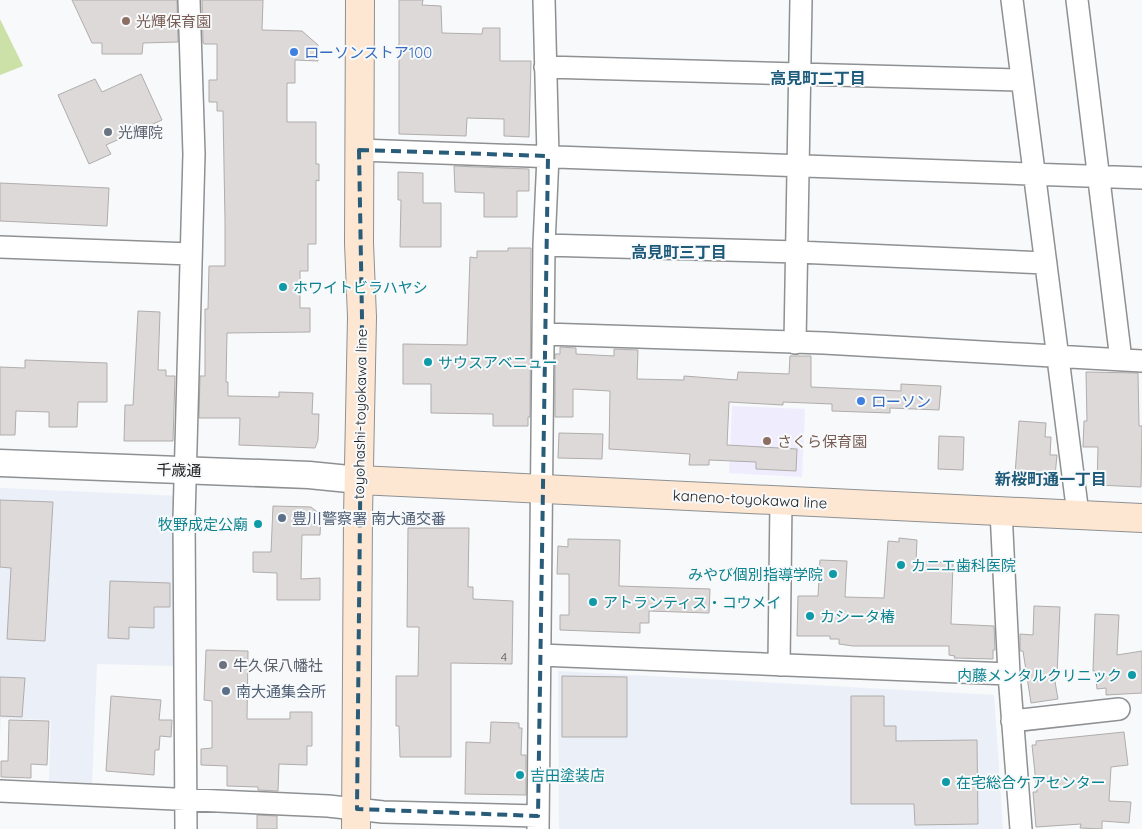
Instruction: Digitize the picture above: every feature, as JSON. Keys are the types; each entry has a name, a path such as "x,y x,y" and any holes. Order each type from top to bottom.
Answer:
{"main road":[{"name":"toyohashi-toyokawa line","path":"356,819 362,317 359,150 360,0"},
{"name":"kaneno-toyokawa line","path":"359,480 1142,518"}],"street":[{"path":"186,829 185,471 194,154 189,0"},
{"path":"0,791 186,799 356,819 383,812 538,822 544,245 548,156 544,0"},
{"path":"795,343 801,0"},
{"path":"1012,0 1078,514"},
{"path":"544,334 795,343 1132,360 1098,175 1077,0"},
{"path":"545,67 1022,80"},
{"path":"359,150 799,164 1142,178"},
{"path":"544,245 797,252 1046,263"},
{"path":"0,247 191,254"},
{"name":"千歳通","path":"0,463 359,480"},
{"path":"779,665 781,501"},
{"path":"1001,511 1009,674 1021,829"},
{"path":"540,655 1009,674"},
{"path":"1012,721 1119,709"}],"highlighted area":[{"path":"359,150 548,156 538,816 357,809 362,317"}],"shaded area":[{"name":"さくら保育園","path":"732,406 805,409 802,477 729,473"},
{"path":"0,488 179,496 177,666 97,664 92,783 49,781 51,720 1,718 0,735"},
{"path":"558,671 994,695 1003,829 559,829"}],"green space":[{"path":"0,19 23,66 0,75"}],"building":[{"path":"72,0 177,0 178,42 143,43 142,54 102,54 102,43 92,43"},
{"path":"202,0 263,0 262,30 302,31 318,45 318,61 295,60 295,83 287,83 287,122 316,122 316,164 319,164 319,181 316,180 316,244 308,244 308,271 300,271 300,308 310,308 310,332 227,333 226,382 228,382 228,396 279,397 279,392 313,393 312,414 319,414 318,440 315,448 239,445 240,418 199,418 200,376 205,376 205,309 208,309 209,266 225,266 223,111 217,111 217,102 209,102 209,80 217,80 217,44 204,44 203,42"},
{"path":"399,0 423,0 422,5 441,6 442,33 482,34 483,28 500,28 500,61 531,61 529,137 504,136 504,119 467,118 466,136 399,134"},
{"path":"141,74 162,120 106,145 111,154 89,164 58,95 95,79 102,92"},
{"path":"454,166 529,169 529,191 517,191 517,217 484,217 484,193 455,192"},
{"path":"398,172 423,173 423,203 441,203 441,247 400,247 401,200 398,200"},
{"path":"0,183 109,188 107,226 0,221"},
{"path":"508,248 531,248 530,417 528,417 528,426 493,426 493,414 431,413 431,384 403,384 403,344 467,345 470,257 477,258 477,251 508,251"},
{"path":"138,311 160,312 158,370 166,370 166,376 175,376 173,441 124,441 125,405 133,405"},
{"path":"560,347 576,348 576,354 614,356 614,349 638,350 637,379 684,380 684,376 737,380 738,372 789,374 790,356 811,356 811,387 901,391 901,384 941,386 939,410 890,408 890,413 832,411 832,404 783,402 783,405 729,402 727,445 797,449 796,471 756,469 756,462 709,460 709,465 689,465 690,454 609,449 610,391 573,389 573,417 555,417 555,354 560,354"},
{"path":"25,360 107,363 107,402 78,402 77,427 49,427 49,412 16,411 15,435 0,435 0,367 25,368"},
{"path":"1086,372 1138,373 1139,426 1142,426 1141,487 1097,485 1098,447 1083,447 1084,421 1087,421"},
{"path":"1019,421 1046,423 1045,437 1051,437 1050,455 1057,455 1055,476 1015,474"},
{"path":"559,433 603,434 602,459 558,458"},
{"path":"939,436 964,437 963,470 938,469"},
{"path":"0,500 53,502 45,641 7,639 11,568 0,567"},
{"path":"273,506 311,507 321,515 320,535 302,535 301,579 320,578 320,600 277,600 277,573 253,572 253,552 271,552"},
{"path":"408,528 469,528 468,587 473,587 473,599 513,601 512,664 451,663 451,757 400,757 399,726 396,726 396,676 418,676 419,627 407,627"},
{"path":"899,538 917,540 916,561 953,563 951,624 994,626 995,650 993,650 993,659 954,658 955,656 949,655 949,646 853,646 839,644 839,639 830,639 830,636 797,636 798,596 818,596 820,560 847,561 845,597 884,598 888,541 899,542"},
{"path":"568,539 620,540 619,586 710,589 709,613 649,611 649,623 640,623 640,633 560,630 560,615 569,615 569,574 557,574 558,546 568,547"},
{"path":"110,581 170,583 170,607 154,607 154,628 129,627 129,639 108,638"},
{"path":"1034,606 1060,607 1057,675 1054,676 1058,699 1031,703 1023,651 1020,651 1020,634 1033,635"},
{"path":"1095,614 1119,615 1117,655 1142,651 1142,693 1106,695 1106,688 1097,689 1095,671 1093,671"},
{"path":"206,650 248,651 247,719 290,719 290,712 312,712 312,746 307,746 307,765 279,764 278,791 258,790 258,787 227,786 227,766 201,765 201,749 212,748 212,701 204,700"},
{"path":"562,676 627,677 627,737 562,737"},
{"path":"0,677 25,678 22,717 0,716"},
{"path":"111,696 161,700 159,720 172,720 171,737 160,736 159,750 155,750 154,775 106,771"},
{"path":"851,696 884,696 884,726 896,726 896,741 977,740 978,824 915,825 914,804 851,804"},
{"path":"9,720 49,721 47,765 31,764 31,778 1,777 1,761 8,761"},
{"path":"491,722 519,723 519,728 522,728 521,755 526,755 526,795 465,794 466,742 490,743"},
{"path":"1124,732 1128,765 1111,767 1109,801 1131,802 1129,823 1102,821 1102,829 1080,828 1081,824 1036,827 1033,792 1037,792 1032,745 1036,745 1036,741"},
{"path":"257,815 277,816 277,829 257,829"}],"place":[{"name":"光輝保育園","path":"126,21"},
{"name":"ローソンストア100","path":"294,52"},
{"name":"光輝院","path":"108,132"},
{"name":"ホワイトビラハヤシ","path":"283,287"},
{"name":"サウスアベニュー","path":"428,362"},
{"name":"ローソン","path":"861,401"},
{"name":"さくら保育園","path":"767,441"},
{"name":"豊川警察署 南大通交番","path":"282,518"},
{"name":"牧野成定公廟","path":"258,524"},
{"name":"カニエ歯科医院","path":"901,565"},
{"name":"みやび個別指導学院","path":"833,574"},
{"name":"アトランティス・コウメイ","path":"593,602"},
{"name":"カシータ椿","path":"810,616"},
{"name":"牛久保八幡社","path":"223,665"},
{"name":"内藤メンタルクリニック","path":"1132,675"},
{"name":"南大通集会所","path":"226,691"},
{"name":"吉田塗装店","path":"520,775"},
{"name":"在宅総合ケアセンター","path":"946,782"}],"district":[{"name":"高見町二丁目","path":"818,78"},
{"name":"高見町三丁目","path":"679,252"},
{"name":"新桜町通一丁目","path":"1051,479"}]}
